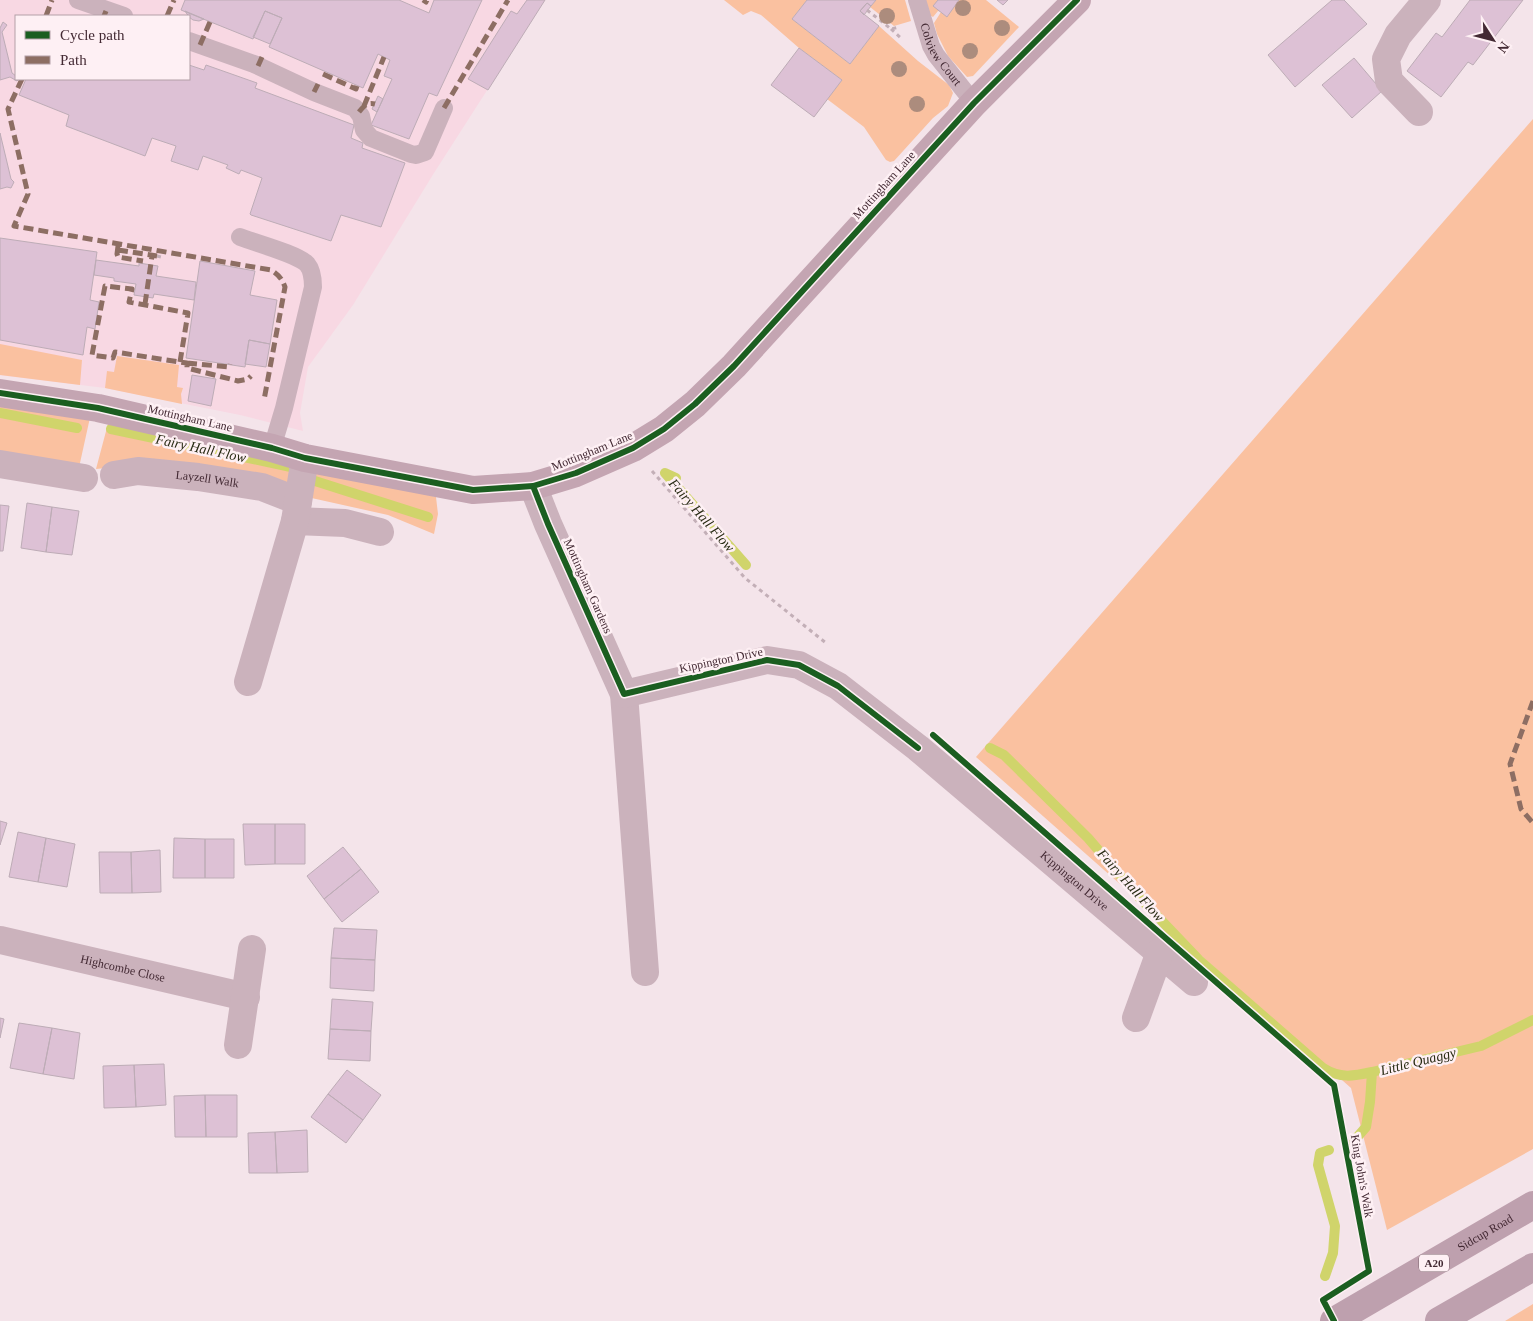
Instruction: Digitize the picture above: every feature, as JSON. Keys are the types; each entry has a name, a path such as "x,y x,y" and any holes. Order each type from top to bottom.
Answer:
{"highway":[{"name":"Sidcup Road","path":"1334,1321 1533,1205"},
{"path":"1439,1321 1533,1267"}],"street":[{"name":"Mottingham Lane","path":"0,393 98,408 272,448 305,458 473,490 533,486 576,473 633,448 664,430 695,404 734,366 974,103 1077,0"},
{"path":"1418,112 1389,81 1386,59 1398,35 1427,0"},
{"path":"248,682 296,511 305,458"},
{"path":"0,464 84,478"},
{"name":"Layzell Walk","path":"114,475 138,471 198,477 262,487 296,511 380,532"},
{"name":"Mottingham Gardens","path":"533,486 624,694 645,972"},
{"name":"Kippington Drive","path":"624,694 766,660 799,665 838,686 918,748 1194,982"},
{"name":"Highcombe Close","path":"0,940 246,997"},
{"path":"238,1045 252,949"},
{"path":"1136,1018 1160,952"}],"lane":[{"path":"78,0 121,15"},
{"name":"Colview Court","path":"917,0 931,46 974,103"},
{"path":"190,40 254,64 314,92 355,108 361,116 364,130 371,138 412,154 416,155 424,152 444,108"},
{"path":"240,237 298,258 307,265 313,280 313,287 284,408 272,448"}],"path":[{"path":"867,10 891,29 924,22"},
{"path":"649,466 745,578 829,645"}],"shaded area":[{"path":"0,0 545,0 434,173 353,305 308,367 300,413 303,431 240,415 105,388 0,375"},
{"path":"724,0 807,0 792,19 850,64 879,26 918,61 949,85 953,93 948,106 933,118 894,161 890,162 886,160 864,127 827,99 842,80 799,48 761,15 751,11 743,15"},
{"path":"876,0 905,0 911,21 894,26 870,7"},
{"path":"923,0 986,0 1019,27 973,76 967,77 948,56 937,34 934,23 941,12 938,11 933,17 928,14"},
{"path":"1533,119 1533,1149 1387,1230 1351,1088 976,757"},
{"path":"0,344 82,360 80,385 0,375"},
{"path":"117,356 179,365 177,387 183,388 181,394 182,404 105,388 107,371 114,372"},
{"path":"0,402 91,413 78,472 0,456"},
{"path":"109,420 298,461 294,485 126,466 96,469"},
{"path":"314,466 436,497 438,514 434,534 388,515 307,497"},
{"path":"1533,1304 1533,1321 1505,1321"}],"building":[{"path":"185,0 399,0 429,13 434,0 482,0 437,96 429,93 409,139 371,125 392,79 384,76 390,60 378,54 363,88 269,47 282,18 265,11 253,39 181,10"},
{"path":"527,0 545,0 488,90 468,79 511,11 517,14"},
{"path":"807,0 876,0 871,6 867,3 860,11 879,26 850,64 792,19"},
{"path":"938,0 959,0 947,17 933,6"},
{"path":"997,0 1008,0 1003,5"},
{"path":"1332,0 1344,0 1367,24 1295,87 1268,55"},
{"path":"1470,0 1523,0 1473,65 1468,62 1441,97 1407,71 1436,33 1442,37"},
{"path":"867,3 871,6 864,15 860,11"},
{"path":"185,11 204,19 199,21 193,20 190,15"},
{"path":"265,11 282,18 270,44 253,37"},
{"path":"3,22 7,25 2,32 15,80 10,77 0,80 0,28"},
{"path":"799,48 842,80 814,117 771,85"},
{"path":"1354,58 1382,91 1352,118 1322,85"},
{"path":"190,65 204,70 206,65 257,83 255,88 354,125 351,138 363,143 362,148 405,163 381,227 341,215 331,241 251,215 262,178 241,170 239,174 226,168 228,165 203,156 198,170 171,161 176,146 152,138 145,156 66,126 69,115 19,95 26,80 190,80"},
{"path":"378,96 383,99 377,112 372,109"},
{"path":"0,133 11,179 14,182 11,188 0,189"},
{"path":"0,238 97,252 90,300 99,302 95,329 87,327 83,355 0,340"},
{"path":"96,260 139,266 139,263 158,266 156,276 196,282 194,300 154,294 153,298 134,295 136,284 114,281 114,278 94,275"},
{"path":"200,261 255,271 250,295 277,300 270,344 249,340 245,367 186,358"},
{"path":"249,340 270,344 266,367 245,364"},
{"path":"192,375 216,379 211,406 188,401"},
{"path":"27,503 52,507 46,552 21,548"},
{"path":"0,505 9,506 3,551 0,551"},
{"path":"52,507 79,511 72,555 46,552"},
{"path":"0,821 7,823 0,845"},
{"path":"243,824 275,824 275,864 245,865"},
{"path":"275,824 305,824 305,864 275,864"},
{"path":"18,832 46,838 38,882 9,877"},
{"path":"46,838 75,844 67,887 38,882"},
{"path":"174,838 205,839 205,878 173,878"},
{"path":"205,839 234,839 234,878 205,878"},
{"path":"343,847 361,869 324,899 307,876"},
{"path":"160,850 161,892 132,893 131,852"},
{"path":"99,852 131,852 132,893 100,893"},
{"path":"361,869 379,892 342,922 324,899"},
{"path":"334,928 377,930 375,960 331,958"},
{"path":"331,958 375,960 374,991 330,988"},
{"path":"332,999 373,1002 371,1031 330,1029"},
{"path":"0,1018 4,1019 0,1038"},
{"path":"19,1023 52,1028 43,1074 10,1068"},
{"path":"52,1028 80,1033 74,1079 43,1074"},
{"path":"330,1029 371,1031 370,1061 328,1059"},
{"path":"164,1064 166,1105 136,1107 134,1065"},
{"path":"134,1065 136,1107 104,1108 103,1066"},
{"path":"347,1070 381,1095 363,1120 328,1094"},
{"path":"328,1094 363,1120 346,1143 311,1117"},
{"path":"205,1095 237,1095 237,1137 206,1137"},
{"path":"205,1095 206,1137 175,1137 174,1096"},
{"path":"307,1130 308,1172 277,1173 275,1132"},
{"path":"275,1132 277,1173 249,1173 248,1133"}],"waterway":[{"name":"Fairy Hall Flow","path":"0,413 77,428"},
{"name":"Fairy Hall Flow","path":"111,429 291,467"},
{"name":"Fairy Hall Flow","path":"676,478 665,473 746,565"},
{"name":"Fairy Hall Flow","path":"315,481 428,517"},
{"name":"Fairy Hall Flow","path":"990,748 1004,755 1088,838 1137,895 1199,960 1323,1068 1341,1075 1372,1072"},
{"name":"Little Quaggy","path":"1353,1142 1366,1127 1372,1072 1481,1046 1533,1020"},
{"name":"Little Quaggy","path":"1325,1276 1333,1253 1335,1226 1318,1165 1320,1153 1329,1150"}],"marked path":[{"path":"46,15 52,0"},
{"path":"167,15 174,0"},
{"path":"423,0 426,2 427,0"},
{"path":"444,108 508,0"},
{"path":"104,15 106,11"},
{"path":"200,45 210,22"},
{"path":"258,66 262,57"},
{"path":"364,106 384,57"},
{"path":"323,74 356,89 357,86"},
{"path":"22,80 8,109 28,194 14,226 274,272 280,277 285,287 264,400"},
{"path":"314,92 318,84"},
{"path":"359,112 366,105 375,104"},
{"path":"118,246 118,257 143,261"},
{"path":"118,250 157,256"},
{"path":"145,304 152,256"},
{"path":"180,362 188,313 129,302 132,289 105,286 92,355 113,358 115,352 180,362 187,363 187,368 238,381 248,379 251,376"},
{"path":"187,363 229,367 230,364"},
{"path":"1533,701 1510,764 1521,809 1533,823"}],"cycle path":[{"path":"0,393 98,408 272,448 305,458 473,490 533,486 576,473 633,448 664,429 695,404 734,366 974,103 1077,0"},
{"path":"533,486 624,694 767,660 799,665 838,686 918,748"},
{"name":"King John's Walk","path":"933,735 1334,1085 1369,1271 1323,1300 1334,1321"}]}
